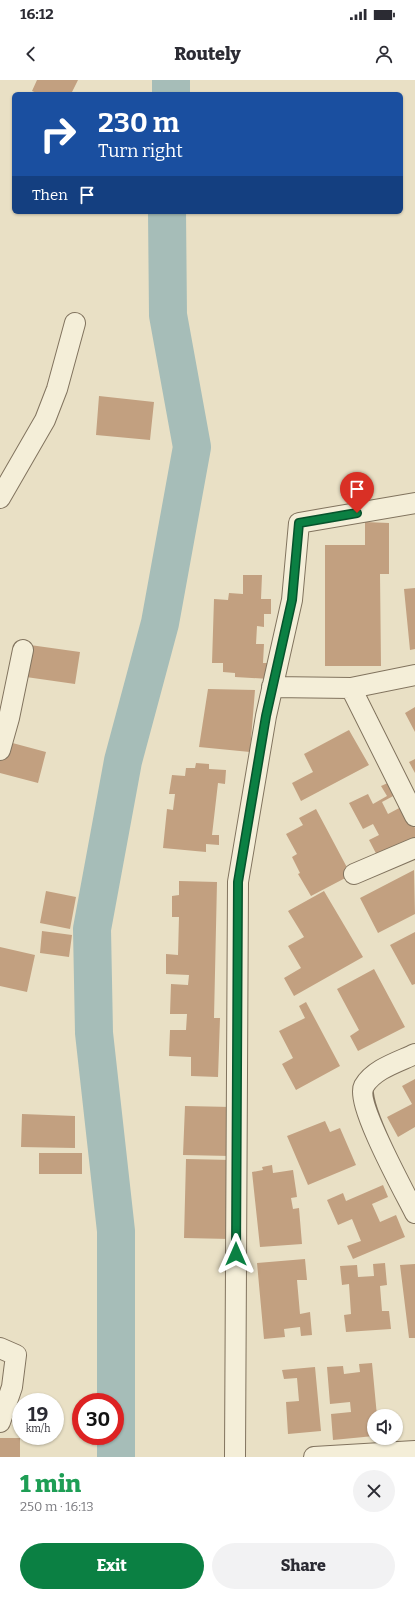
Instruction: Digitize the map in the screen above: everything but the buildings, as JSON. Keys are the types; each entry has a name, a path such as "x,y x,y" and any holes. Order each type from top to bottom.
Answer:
{"street":[{"path":"0,498 45,420 57,389 75,323"},
{"path":"235,1457 238,882 266,716 292,600 299,523 415,503"},
{"path":"0,750 9,718 23,650"},
{"path":"272,687 351,688 415,675"},
{"path":"351,688 415,816"},
{"path":"354,874 415,848"},
{"path":"415,1054 374,1074 363,1088 363,1100 369,1120 415,1212"},
{"path":"0,1348 16,1355 12,1387 0,1422"},
{"path":"314,1457 415,1451"}],"waterway":[{"path":"171,80 171,92"},
{"path":"116,1457 116,1231 94,1033 92,929 123,761 160,623 192,447 168,315 167,214"}],"route":[{"path":"236,1254 238,882 266,716 292,600 299,523 357,513"}]}
